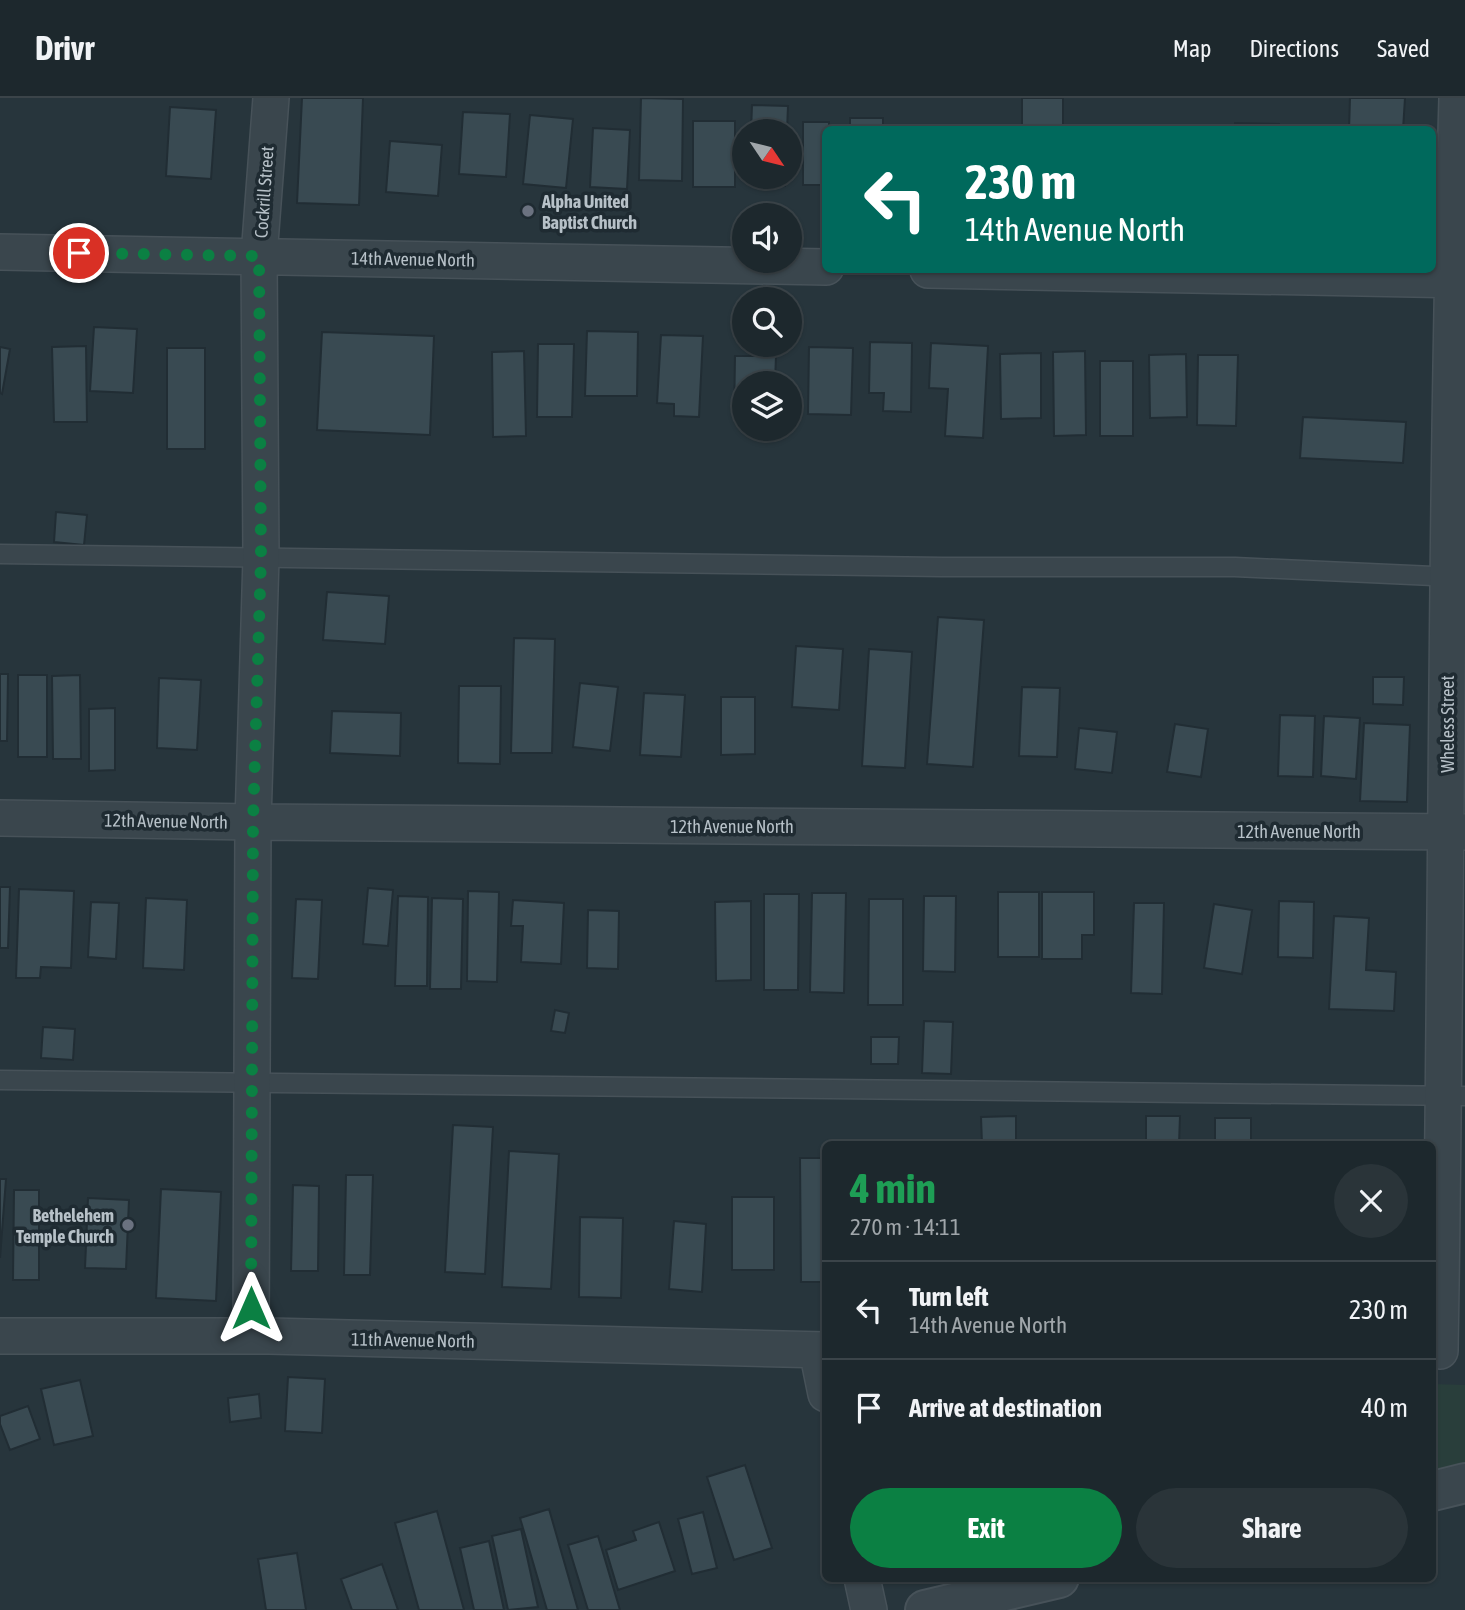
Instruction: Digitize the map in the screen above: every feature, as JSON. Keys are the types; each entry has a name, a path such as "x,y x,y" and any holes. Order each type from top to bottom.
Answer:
{"street":[{"name":"Cockrill Street","path":"251,1336 253,822 261,558 259,256 271,98"},
{"name":"Wheless Street","path":"1446,1351 1455,1096 1457,98"},
{"name":"14th Avenue North","path":"0,252 822,267"},
{"path":"1087,273 1458,280"},
{"name":"12th Avenue North","path":"0,818 1456,832"},
{"name":"11th Avenue North","path":"0,1336 251,1336 822,1350"},
{"path":"1436,1490 1465,1483"},
{"path":"863,1582 869,1610"},
{"path":"925,1610 1042,1582"}],"lane":[{"path":"0,554 942,567 1235,567 1456,577"},
{"path":"0,1080 1455,1096"}],"green space":[{"path":"1436,1384 1465,1385 1465,1465 1436,1471"}],"building":[{"path":"302,98 363,98 359,205 297,203"},
{"path":"641,98 683,99 682,181 639,180"},
{"path":"1022,98 1063,98 1063,126 1022,126"},
{"path":"1350,98 1405,98 1403,126 1349,126"},
{"path":"752,105 788,106 787,119 751,119"},
{"path":"170,107 216,110 211,179 166,176"},
{"path":"463,112 510,114 506,177 459,174"},
{"path":"530,115 573,119 566,188 523,184"},
{"path":"850,118 883,118 883,126 850,126"},
{"path":"693,121 732,121 732,187 693,187"},
{"path":"803,122 829,122 829,126 822,126 822,185 803,185"},
{"path":"1235,123 1279,124 1279,126 1235,126"},
{"path":"593,128 630,130 627,189 590,187"},
{"path":"390,141 442,145 438,196 386,192"},
{"path":"94,327 137,329 133,393 90,391"},
{"path":"587,331 638,332 637,396 585,396"},
{"path":"322,332 434,336 430,435 317,430"},
{"path":"661,335 703,336 699,417 674,416 674,404 657,403"},
{"path":"870,342 912,343 911,412 883,411 884,393 869,393"},
{"path":"931,343 988,346 983,438 945,436 948,389 929,388"},
{"path":"538,344 574,344 572,417 537,417"},
{"path":"86,346 87,422 54,422 52,347"},
{"path":"0,347 10,349 2,394 0,393"},
{"path":"809,347 853,348 851,415 808,414"},
{"path":"167,348 205,348 205,449 167,449"},
{"path":"524,351 526,436 493,437 492,352"},
{"path":"1085,351 1086,435 1054,436 1053,352"},
{"path":"1041,353 1041,418 1001,419 1000,354"},
{"path":"1186,354 1187,417 1150,418 1149,355"},
{"path":"1198,355 1238,355 1236,426 1197,425"},
{"path":"735,357 776,357 775,371 735,371"},
{"path":"1100,361 1133,361 1133,436 1100,436"},
{"path":"1303,417 1406,422 1403,463 1300,458"},
{"path":"56,512 87,515 84,545 54,542"},
{"path":"327,592 389,596 385,644 323,640"},
{"path":"938,617 984,620 973,767 927,764"},
{"path":"514,638 555,639 552,753 511,753"},
{"path":"796,646 843,649 839,710 792,707"},
{"path":"869,649 912,652 905,768 862,766"},
{"path":"0,674 8,674 7,741 0,741"},
{"path":"18,675 47,675 47,757 18,757"},
{"path":"80,675 81,759 53,759 52,676"},
{"path":"1373,677 1404,677 1403,705 1373,704"},
{"path":"159,678 201,680 197,750 157,748"},
{"path":"580,683 618,687 610,751 573,747"},
{"path":"459,686 501,686 500,764 458,763"},
{"path":"1022,687 1060,688 1057,757 1019,756"},
{"path":"644,693 685,695 681,757 640,755"},
{"path":"721,697 755,697 755,754 721,755"},
{"path":"115,708 115,770 89,771 89,709"},
{"path":"332,711 401,713 400,756 330,753"},
{"path":"1280,715 1315,716 1313,777 1278,776"},
{"path":"1324,716 1360,718 1356,779 1321,776"},
{"path":"1364,723 1410,725 1407,802 1360,801"},
{"path":"1175,724 1208,729 1201,777 1167,772"},
{"path":"1079,728 1117,732 1112,773 1075,769"},
{"path":"0,887 10,887 8,948 0,948"},
{"path":"368,888 393,890 388,946 363,944"},
{"path":"19,889 74,891 71,968 41,967 40,978 16,978"},
{"path":"468,891 499,892 497,982 467,981"},
{"path":"998,892 1039,892 1039,957 998,957"},
{"path":"1042,892 1094,892 1094,935 1082,935 1082,959 1042,959"},
{"path":"812,893 846,893 844,993 810,992"},
{"path":"764,894 799,894 798,990 764,990"},
{"path":"398,896 428,897 427,986 395,986"},
{"path":"924,896 956,896 955,972 923,971"},
{"path":"146,898 187,900 184,970 143,968"},
{"path":"432,898 463,899 461,989 430,989"},
{"path":"296,899 322,900 318,979 292,978"},
{"path":"869,899 903,899 903,1005 868,1005"},
{"path":"513,900 564,903 561,964 521,962 523,926 511,926"},
{"path":"751,901 751,980 716,981 715,902"},
{"path":"1279,901 1314,902 1313,958 1278,957"},
{"path":"91,902 119,903 116,959 88,957"},
{"path":"1134,903 1164,903 1162,994 1131,993"},
{"path":"1214,904 1252,910 1242,974 1204,968"},
{"path":"588,910 619,911 618,969 587,968"},
{"path":"1334,916 1369,918 1366,970 1396,972 1394,1011 1329,1009"},
{"path":"555,1010 569,1013 565,1033 551,1031"},
{"path":"924,1021 953,1022 951,1074 922,1073"},
{"path":"43,1027 75,1029 73,1060 41,1058"},
{"path":"871,1037 899,1037 898,1064 871,1064"},
{"path":"1016,1116 1016,1141 982,1141 981,1117"},
{"path":"1146,1116 1180,1116 1179,1141 1146,1141"},
{"path":"1215,1118 1251,1118 1251,1141 1215,1141"},
{"path":"453,1125 493,1127 485,1274 445,1272"},
{"path":"509,1151 559,1154 551,1289 502,1287"},
{"path":"800,1158 822,1158 822,1282 801,1282"},
{"path":"346,1175 373,1175 370,1275 344,1275"},
{"path":"0,1179 6,1179 0,1258"},
{"path":"293,1185 319,1186 318,1271 291,1271"},
{"path":"161,1189 221,1192 216,1301 156,1298"},
{"path":"14,1190 39,1190 39,1280 13,1280"},
{"path":"732,1197 774,1197 774,1270 732,1270"},
{"path":"88,1198 129,1200 126,1269 85,1268"},
{"path":"580,1217 623,1218 621,1298 579,1297"},
{"path":"674,1221 706,1224 702,1292 669,1289"},
{"path":"288,1377 325,1379 322,1433 285,1431"},
{"path":"80,1380 93,1436 54,1445 41,1389"},
{"path":"259,1394 261,1418 230,1422 228,1398"},
{"path":"28,1406 40,1439 10,1450 0,1424 0,1416"},
{"path":"745,1465 772,1548 734,1560 707,1477"},
{"path":"549,1509 578,1610 547,1610 520,1518"},
{"path":"437,1511 464,1610 419,1610 395,1523"},
{"path":"703,1512 717,1568 692,1574 678,1519"},
{"path":"659,1522 675,1571 618,1590 606,1550 636,1540 633,1531"},
{"path":"521,1529 538,1607 508,1610 492,1536"},
{"path":"598,1536 620,1610 588,1610 568,1545"},
{"path":"489,1541 504,1610 474,1610 460,1548"},
{"path":"297,1553 306,1610 266,1610 258,1559"},
{"path":"382,1564 398,1610 352,1610 341,1579"}],"place":[{"name":"Alpha United Baptist Church","path":"528,211"},
{"name":"Bethelehem Temple Church","path":"128,1225"}],"route":[{"path":"79,253 259,256 261,558 253,822 251,1308"}]}
